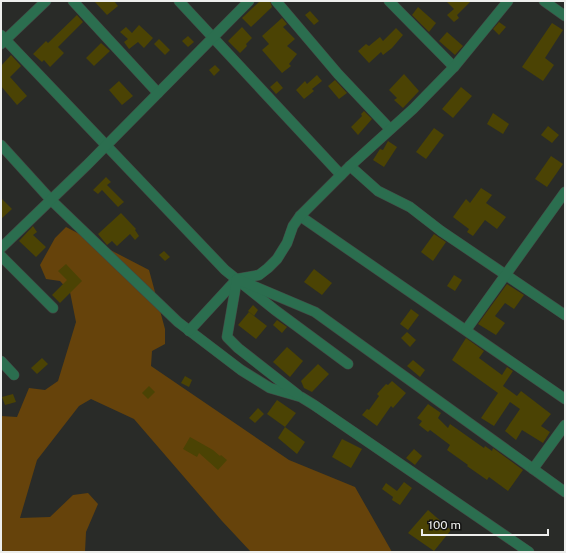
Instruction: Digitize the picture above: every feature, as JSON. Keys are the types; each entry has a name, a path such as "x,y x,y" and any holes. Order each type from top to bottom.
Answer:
{"street":[{"path":"46,1 2,40 220,264 275,310 348,364"},
{"path":"73,1 158,93"},
{"path":"179,1 341,175"},
{"path":"1,248 106,146 249,1"},
{"path":"276,1 338,74 390,129"},
{"path":"389,1 454,67"},
{"path":"189,331 237,279 259,275 277,259 287,243 293,226 300,216 454,67 508,1"},
{"path":"544,1 565,16"},
{"path":"1,145 51,200 178,322 241,370 270,388 301,397"},
{"path":"350,166 378,191 410,207 441,231 565,315"},
{"path":"466,330 565,192"},
{"path":"300,216 565,399"},
{"path":"1,256 53,308"},
{"path":"237,279 227,337 238,348 301,397 529,552"},
{"path":"237,279 315,312 565,492"},
{"path":"1,361 14,375"},
{"path":"533,469 565,425"}],"shaded area":[{"path":"66,227 149,270 165,329 165,344 152,351 151,366 289,460 355,487 392,552 251,552 222,521 134,419 91,399 79,406 37,460 20,518 50,517 73,495 88,493 98,504 86,532 85,552 4,552 1,548 1,416 17,417 29,388 45,390 58,381 76,322 70,292 60,281 46,279 40,265 55,238"}],"building":[{"path":"94,1 114,1 118,6 107,15"},
{"path":"260,1 270,1 272,7 251,27 242,18"},
{"path":"446,1 471,1 457,15 459,18 454,22 447,15 454,9"},
{"path":"418,7 436,23 429,32 412,15"},
{"path":"310,11 319,21 314,25 305,15"},
{"path":"77,15 83,22 58,47 64,53 50,67 44,60 42,62 33,54 46,41 48,43"},
{"path":"282,18 287,24 283,27 295,39 287,46 297,54 289,64 291,66 282,73 262,50 269,44 262,36"},
{"path":"499,22 506,27 499,35 493,29"},
{"path":"552,23 563,30 545,58 554,65 543,81 522,67"},
{"path":"139,25 153,38 144,48 138,42 129,49 124,42 128,39 120,32 126,27 132,33"},
{"path":"242,27 252,38 240,53 228,41"},
{"path":"396,28 403,35 392,48 383,55 381,52 369,63 358,51 366,44 369,46 380,37 383,41"},
{"path":"447,32 463,46 455,55 439,41"},
{"path":"188,36 194,42 188,47 182,41"},
{"path":"159,39 170,50 165,55 154,44"},
{"path":"101,43 110,51 94,66 86,58"},
{"path":"11,55 21,66 10,77 27,96 17,105 1,86 1,66"},
{"path":"215,65 220,70 214,76 209,70"},
{"path":"404,74 419,91 403,108 394,100 397,98 389,90"},
{"path":"317,75 322,81 312,89 314,91 304,99 296,90 305,81 307,84"},
{"path":"335,80 347,93 339,99 328,86"},
{"path":"119,81 133,96 122,105 109,90"},
{"path":"277,81 283,88 276,94 270,87"},
{"path":"461,87 472,96 453,118 442,109"},
{"path":"364,111 372,119 358,135 351,127 362,116 361,114"},
{"path":"493,113 509,124 503,134 487,124"},
{"path":"548,126 559,135 552,143 541,135"},
{"path":"434,128 444,135 426,159 416,152"},
{"path":"388,141 397,147 384,167 373,160 380,149 383,150"},
{"path":"551,156 563,164 547,187 535,179"},
{"path":"106,177 111,182 107,185 124,202 118,207 102,190 98,194 93,190"},
{"path":"481,188 492,195 486,203 506,217 497,229 485,220 473,236 467,232 469,229 453,217 466,199 470,203"},
{"path":"1,198 12,209 1,219"},
{"path":"121,213 136,229 135,230 139,236 135,240 130,234 117,246 112,241 107,245 98,234"},
{"path":"33,226 37,232 33,235 46,247 36,257 19,241"},
{"path":"434,234 446,242 433,261 421,252"},
{"path":"164,251 170,257 165,261 159,255"},
{"path":"66,264 82,281 60,303 52,295 67,280 58,271"},
{"path":"314,269 332,283 322,295 304,282"},
{"path":"454,275 462,280 455,291 447,286"},
{"path":"507,284 524,295 514,309 505,303 495,316 505,323 496,335 478,324"},
{"path":"253,305 258,310 254,316 248,311"},
{"path":"411,309 419,315 408,330 400,324"},
{"path":"249,312 267,326 256,339 238,325"},
{"path":"277,320 287,327 282,333 273,325"},
{"path":"407,332 416,340 410,347 401,338"},
{"path":"466,338 484,351 479,358 502,375 507,367 513,371 503,386 517,396 521,391 551,414 541,426 550,432 543,443 522,430 516,440 505,431 520,409 510,402 494,426 481,418 498,393 452,360"},
{"path":"287,347 303,361 290,377 273,362"},
{"path":"42,358 48,364 37,374 31,368"},
{"path":"413,360 425,370 420,377 407,366"},
{"path":"318,364 329,374 312,392 304,388 301,381"},
{"path":"185,376 192,380 189,387 181,383"},
{"path":"392,381 406,393 393,408 391,406 377,426 362,415 367,409 369,410 379,396 377,394 386,384 388,385"},
{"path":"149,386 155,392 148,399 142,393"},
{"path":"13,394 16,402 5,405 2,397"},
{"path":"277,400 296,413 285,427 267,414"},
{"path":"428,404 441,413 438,418 448,428 450,424 484,448 485,446 492,451 493,448 523,470 508,491 489,477 487,480 467,466 468,465 447,450 450,445 430,430 428,432 419,425 422,421 417,418"},
{"path":"258,408 264,414 255,423 249,418"},
{"path":"285,427 305,442 297,454 278,438"},
{"path":"190,437 227,460 218,470 199,453 197,457 183,449"},
{"path":"342,439 362,449 351,468 332,457"},
{"path":"414,449 422,456 415,465 406,458"},
{"path":"404,482 412,488 400,505 392,500 393,497 382,489 386,483 397,491"},
{"path":"428,510 451,530 434,551 408,533"}]}
